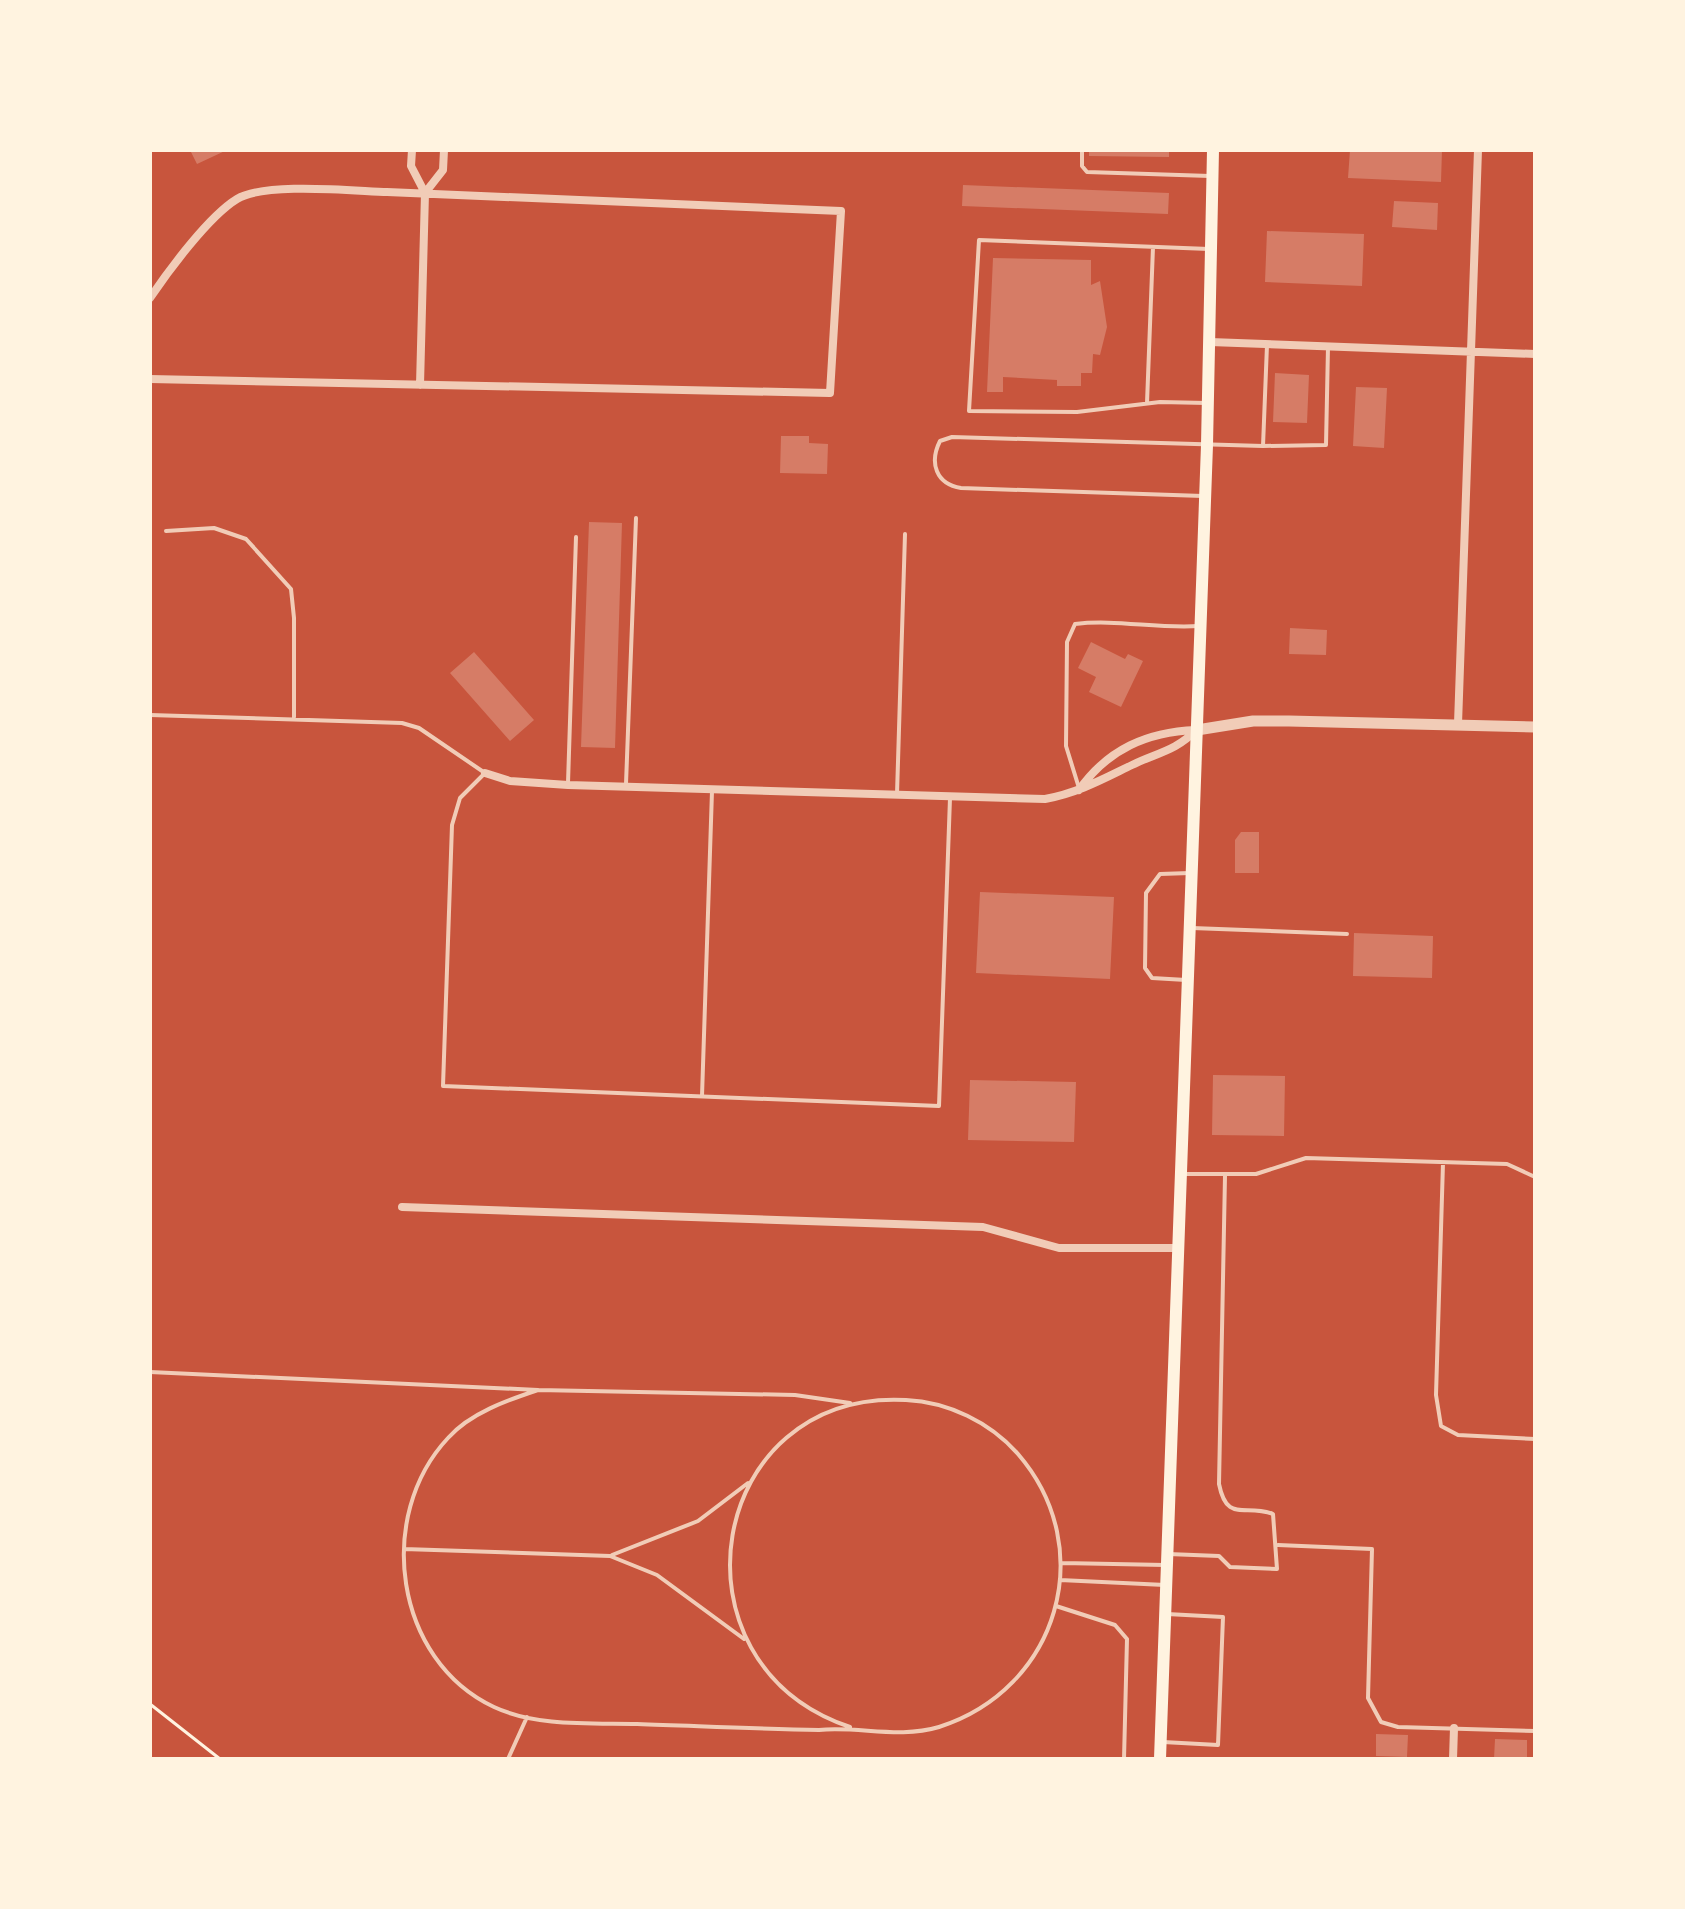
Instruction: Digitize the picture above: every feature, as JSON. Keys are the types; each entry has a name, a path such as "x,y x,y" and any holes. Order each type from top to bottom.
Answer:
{"main road":[{"path":"1160,1759 1209,403 1213,150"}],"street":[{"path":"412,150 411,166 425,193 420,385"},
{"path":"425,193 443,170 444,150"},
{"path":"1458,724 1478,150"},
{"path":"150,298 172,265 239,198 293,189 841,211 830,393 150,379"},
{"path":"1210,342 1535,354"},
{"path":"1079,790 1102,763 1126,746 1158,733 1264,721 1535,727"},
{"path":"485,773 510,781 568,785 1045,799 1079,790 1168,753 1197,730"},
{"path":"402,1207 983,1227 1059,1248 1179,1248"},
{"path":"1453,1759 1454,1728"}],"lane":[{"path":"1082,150 1082,166 1087,172 1213,176"},
{"path":"1209,403 1147,403 1077,412 969,411 979,240 1211,249"},
{"path":"1147,403 1153,247"},
{"path":"1263,446 1267,345"},
{"path":"1205,496 948,486 938,476 933,454 940,441 952,437 1207,445 1326,445 1328,347"},
{"path":"626,787 636,518"},
{"path":"166,531 214,528 246,539 291,589 294,717"},
{"path":"897,797 905,534"},
{"path":"568,785 576,537"},
{"path":"1079,790 1066,746 1067,642 1075,624 1097,622 1158,629 1200,626"},
{"path":"150,715 294,717 402,723 419,728 485,773 460,798 452,825 443,1086 939,1106 950,798"},
{"path":"702,1096 712,791"},
{"path":"1188,980 1152,978 1145,968 1146,893 1160,874 1192,873"},
{"path":"1190,928 1347,934"},
{"path":"1181,1174 1256,1174 1306,1158 1507,1164 1535,1177"},
{"path":"1443,1163 1436,1395 1441,1426 1458,1435 1535,1439"},
{"path":"1061,1563 1219,1556 1230,1567 1277,1569 1278,1545 1273,1514 1232,1510 1223,1501 1219,1484 1225,1176"},
{"path":"150,1372 538,1390 795,1395 854,1404"},
{"path":"538,1390 504,1402 450,1435 430,1460 414,1488 404,1549 411,1612 440,1665 465,1691 495,1708 558,1721 791,1730 850,1727 907,1733 935,1728 976,1711 1009,1687 1029,1665 1043,1642 1056,1606 1061,1563 1055,1523 1040,1485 1020,1457 995,1433 962,1413 919,1401 888,1399 831,1411 795,1431 777,1447 751,1480 698,1521 610,1556"},
{"path":"751,1480 735,1518 728,1559 731,1600 745,1640 771,1678 789,1696 819,1715 850,1727"},
{"path":"1278,1545 1372,1549 1368,1698 1373,1713 1381,1722 1398,1727 1535,1731"},
{"path":"404,1549 610,1556 657,1575 745,1640"},
{"path":"1060,1580 1167,1585"},
{"path":"1056,1606 1115,1625 1127,1639 1124,1759"},
{"path":"1160,1742 1218,1745 1223,1617 1166,1614"},
{"path":"508,1759 527,1717"}],"path":[{"path":"150,1704 220,1759"}],"building":[{"path":"190,150 227,150 197,164"},
{"path":"1089,150 1169,150 1169,157 1089,156"},
{"path":"1350,150 1442,150 1441,182 1348,178"},
{"path":"963,185 1169,193 1168,214 962,206"},
{"path":"1394,201 1438,203 1437,230 1392,227"},
{"path":"1267,231 1364,234 1362,286 1265,282"},
{"path":"993,258 1091,260 1091,285 1100,281 1107,327 1100,355 1093,354 1092,373 1081,373 1081,386 1057,386 1057,380 1003,377 1003,392 987,392"},
{"path":"1275,373 1309,375 1307,423 1273,422"},
{"path":"1356,387 1387,388 1384,448 1353,446"},
{"path":"781,436 809,436 809,443 828,444 827,474 780,473"},
{"path":"589,522 622,523 615,748 581,747"},
{"path":"1290,628 1327,630 1326,655 1289,654"},
{"path":"1091,642 1125,659 1128,654 1143,661 1121,707 1089,692 1096,677 1078,668"},
{"path":"474,652 534,720 510,741 450,673"},
{"path":"1241,832 1259,832 1259,873 1235,873 1235,840"},
{"path":"980,892 1114,897 1110,979 976,973"},
{"path":"1354,933 1433,936 1432,978 1353,976"},
{"path":"1213,1075 1285,1076 1284,1136 1212,1135"},
{"path":"970,1080 1076,1082 1074,1142 968,1140"},
{"path":"1376,1734 1408,1735 1407,1757 1376,1756"},
{"path":"1495,1739 1527,1740 1527,1759 1494,1759"}]}
